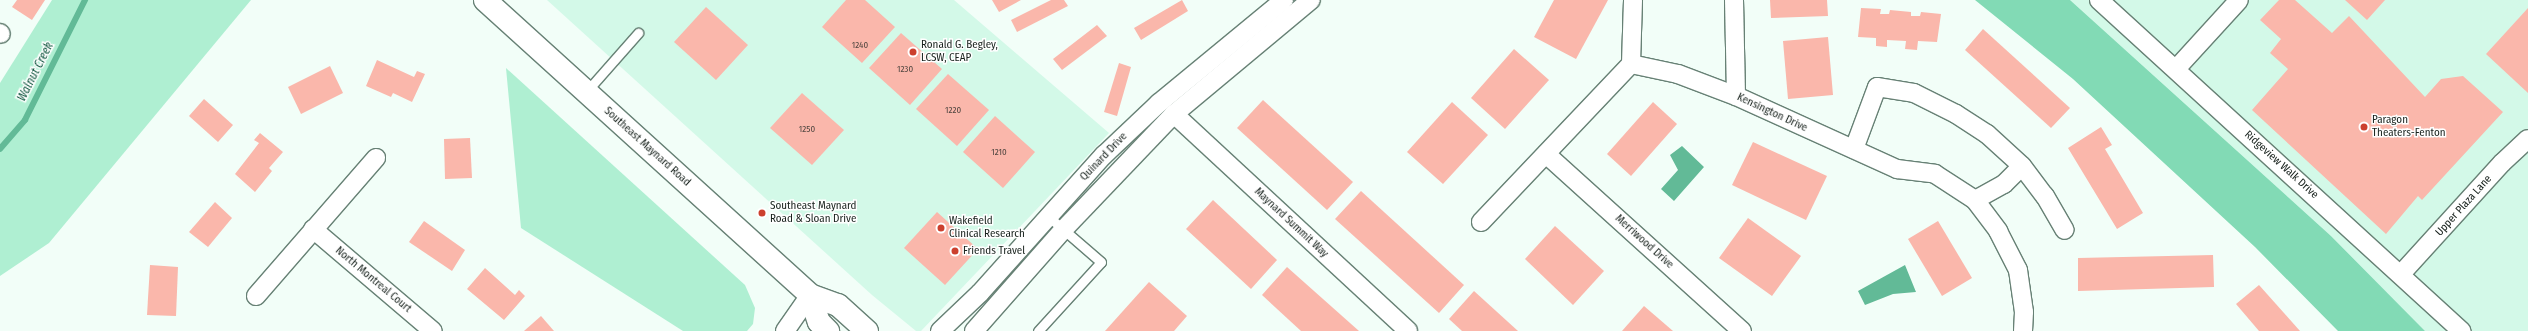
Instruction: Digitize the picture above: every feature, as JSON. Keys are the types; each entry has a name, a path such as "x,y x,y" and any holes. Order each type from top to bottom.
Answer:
{"main road":[{"name":"Southeast Maynard Road","path":"485,0 810,295 838,305 867,331"},
{"name":"Southeast Maynard Road","path":"810,295 819,322 828,331"}],"street":[{"name":"Quinard Drive","path":"940,331 980,293 1104,155 1159,103 1284,0"},
{"name":"Quinard Drive","path":"974,331 1064,229 1174,114 1311,0"},
{"path":"1482,222 1630,64 1633,0"},
{"path":"1734,0 1736,96"},
{"name":"Ridgeview Walk Drive","path":"2099,0 2462,331"},
{"path":"2176,69 2239,0"},
{"name":"Kensington Drive","path":"1630,64 1678,74 1736,96 1897,169 1935,174 1975,200 1998,231 2018,270 2024,312 2023,331"},
{"path":"1854,149 1877,86 1914,93 1956,114 1987,134 2022,166 2046,196 2065,230"},
{"name":"Maynard Summit Way","path":"1174,114 1408,331"},
{"name":"Upper Plaza Lane","path":"2401,274 2502,163 2528,139"},
{"name":"Merriwood Drive","path":"1546,154 1742,331"},
{"path":"256,296 376,158"},
{"path":"1975,200 2004,184 2022,166"},
{"name":"North Montreal Court","path":"313,229 433,331"},
{"path":"785,331 810,295"}],"lane":[{"path":"586,92 638,34"},
{"path":"1038,331 1101,262 1049,217"}],"shaded area":[{"path":"52,0 251,0 49,243 0,276 0,83"},
{"path":"547,0 954,0 1109,133 921,331 916,331 872,295"},
{"path":"1975,0 2070,0 2331,236 2425,331 2338,331 2255,247 2073,79"},
{"path":"2070,0 2528,0 2528,331 2425,331 2331,236"},
{"path":"506,68 745,285 755,308 753,324 747,331 683,331 521,228"},
{"path":"1682,146 1704,167 1674,201 1661,189 1678,170 1670,155"},
{"path":"1905,265 1916,292 1893,294 1865,305 1858,291"}],"building":[{"path":"17,0 45,0 32,20 12,7"},
{"path":"846,0 865,0 895,27 862,63 822,27"},
{"path":"992,0 1021,0 999,12"},
{"path":"1051,0 1064,0 1068,6 1017,32 1011,20"},
{"path":"1182,0 1188,11 1141,40 1134,28"},
{"path":"1554,0 1608,0 1576,59 1534,37"},
{"path":"1770,0 1827,0 1828,16 1771,18"},
{"name":"Paragon Theaters-Fenton","path":"2279,0 2295,0 2332,33 2349,16 2425,97 2441,79 2463,76 2503,112 2422,200 2418,196 2386,234 2252,110 2288,69 2270,53 2281,39 2260,20"},
{"path":"2345,0 2385,0 2367,20"},
{"path":"706,7 748,45 716,80 674,42"},
{"path":"1861,8 1881,9 1880,14 1889,14 1890,10 1911,12 1911,16 1920,16 1921,12 1941,14 1937,42 1918,41 1917,50 1905,49 1906,41 1887,40 1887,47 1876,46 1876,38 1858,37"},
{"path":"2528,8 2528,93 2486,54"},
{"path":"1097,25 1107,36 1062,70 1053,59"},
{"path":"1983,29 2070,108 2051,128 1965,50"},
{"path":"901,33 942,69 910,105 869,68"},
{"path":"1828,37 1833,95 1788,99 1783,41"},
{"path":"1514,49 1549,80 1505,129 1471,98"},
{"path":"377,60 414,77 417,71 425,74 412,102 393,93 391,97 366,86"},
{"path":"1119,63 1131,67 1117,116 1104,112"},
{"path":"330,66 343,93 301,114 288,87"},
{"path":"948,74 989,110 957,146 916,109"},
{"path":"802,93 844,130 812,165 770,128"},
{"path":"204,99 233,125 218,142 189,116"},
{"path":"1263,100 1353,182 1327,210 1237,128"},
{"path":"1452,102 1488,135 1443,184 1407,152"},
{"path":"1653,102 1677,124 1631,176 1607,154"},
{"path":"995,116 1035,152 1003,188 963,152"},
{"path":"2101,127 2112,145 2105,149 2143,213 2117,229 2068,148"},
{"path":"260,133 283,152 269,168 272,171 255,192 235,174 259,143 254,140"},
{"path":"470,138 472,178 445,179 444,139"},
{"path":"1753,142 1827,176 1806,220 1732,185"},
{"path":"1361,191 1464,285 1439,313 1335,219"},
{"path":"1213,200 1277,260 1251,289 1186,229"},
{"path":"215,202 232,218 208,247 189,232"},
{"path":"937,212 978,249 945,285 904,248"},
{"path":"1748,218 1801,256 1772,296 1719,258"},
{"path":"424,221 465,250 452,271 409,242"},
{"path":"1938,221 1972,278 1942,296 1908,239"},
{"path":"1555,226 1604,271 1573,305 1525,259"},
{"path":"2213,255 2214,287 2078,291 2078,258"},
{"path":"150,265 178,267 176,316 147,315"},
{"path":"1287,267 1359,331 1301,331 1262,295"},
{"path":"485,268 515,295 519,290 525,296 504,320 467,289"},
{"path":"1149,282 1187,316 1174,331 1105,331"},
{"path":"2259,285 2300,331 2259,331 2236,304"},
{"path":"1474,291 1518,331 1462,331 1449,319"},
{"path":"1644,306 1673,331 1622,331"},
{"path":"541,316 554,331 524,331"}],"waterway":[{"name":"Walnut Creek","path":"0,149 25,120 85,0"}],"place":[{"name":"Ronald G. Begley, LCSW, CEAP","path":"913,52"},
{"name":"Paragon Theaters-Fenton","path":"2364,127"},
{"name":"Southeast Maynard Road & Sloan Drive","path":"762,213"},
{"name":"Wakefield Clinical Research","path":"941,228"},
{"name":"Friends Travel","path":"955,251"}]}
